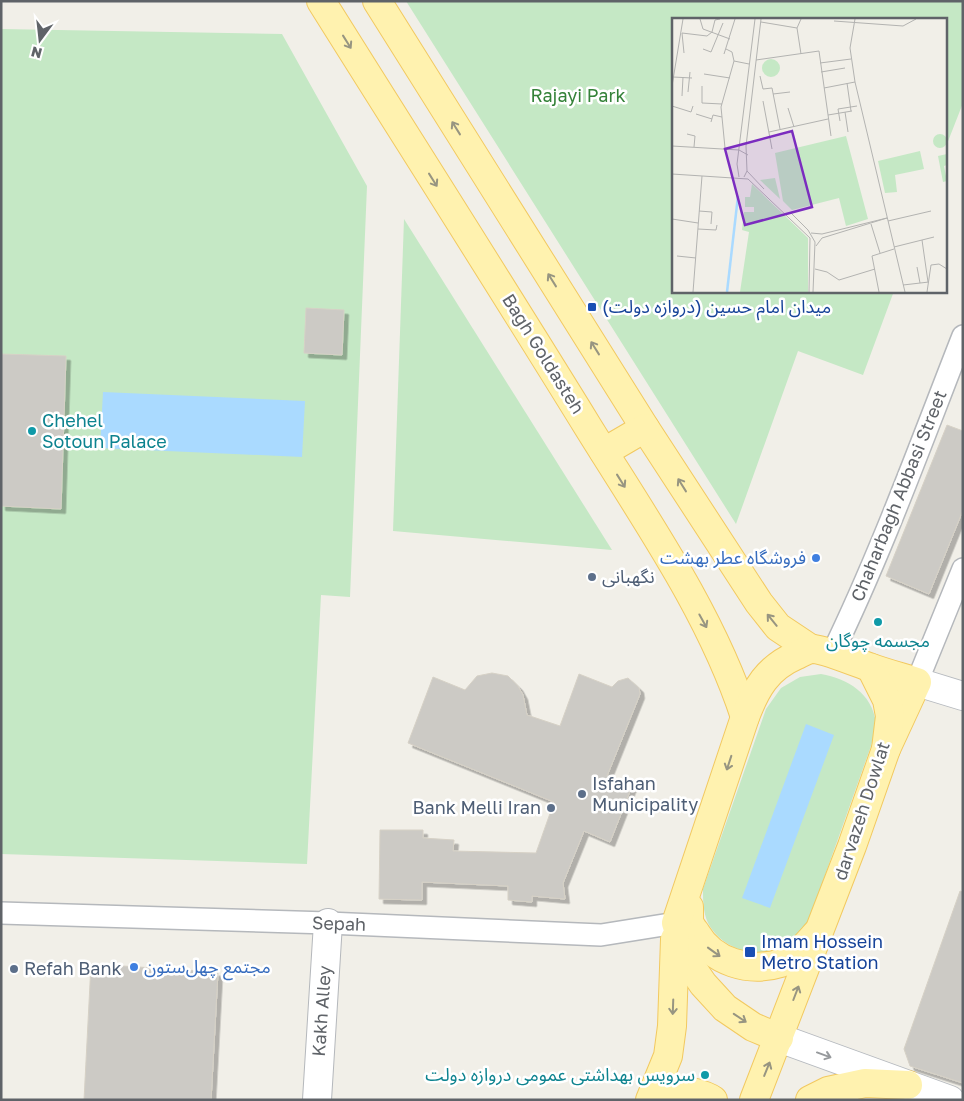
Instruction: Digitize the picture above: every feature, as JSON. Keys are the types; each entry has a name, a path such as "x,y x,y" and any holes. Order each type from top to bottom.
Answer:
{"main road":[{"name":"Bagh Goldasteh","path":"321,1 512,303 673,564 716,644 734,684 745,717"},
{"path":"377,1 645,428 759,603 778,627 821,652 850,659 871,668 963,696"},
{"path":"604,452 645,428"},
{"name":"darvazeh Dowlat","path":"651,1100 668,1056 672,1026 676,923 745,717 753,696 762,681 772,670 787,659 821,652"},
{"name":"darvazeh Dowlat","path":"754,1100 822,928 886,749 890,716 887,700 871,668"},
{"path":"886,749 917,682"},
{"name":"darvazeh Dowlat","path":"691,878 689,921 700,939 712,952 728,962 746,966 765,966 783,962 798,953 822,928"},
{"name":"Kakh Alley","path":"317,1100 328,923"},
{"path":"676,923 688,962 703,984 725,1008 753,1027 950,1100"},
{"path":"810,1100 828,1091 865,1083 908,1085"},
{"path":"651,1100 672,1089 692,1092 713,1100"}],"street":[{"name":"Chaharbagh Abbasi Street","path":"821,652 865,584 963,336"},
{"path":"917,682 963,569"},
{"name":"Sepah","path":"1,913 328,923 601,935 676,923"}],"green space":[{"name":"Rajayi Park","path":"406,1 963,1 963,103 946,146 946,18 672,18 672,292 894,292 863,375 798,351 736,524"},
{"path":"1,29 282,34 367,186 350,597 321,595 307,864 1,854"},
{"path":"404,219 612,550 393,531"},
{"path":"821,674 849,684 864,696 874,712 875,734 807,926 789,942 777,949 757,953 747,952 729,944 713,931 705,915 703,889 766,709 781,688 800,677"}],"water":[{"path":"103,392 305,401 302,457 100,448"},
{"path":"806,724 834,735 770,908 742,898"}],"building":[{"path":"306,308 344,310 342,355 304,353"},
{"name":"Chehel Sotoun Palace","path":"1,354 66,356 61,509 1,506"},
{"path":"947,425 963,431 963,510 929,594 886,576"},
{"name":"Isfahan Municipality","path":"492,673 508,676 518,686 523,695 527,715 560,726 579,674 612,687 618,681 628,678 639,688 640,694 607,776 632,786 610,842 584,831 563,883 565,899 532,896 532,902 508,900 508,886 422,882 422,900 379,899 380,830 423,830 423,838 454,840 453,851 536,853 554,802 408,743 433,677 465,690 477,676"},
{"path":"960,891 963,892 963,1083 910,1066 904,1049"},
{"path":"91,964 218,972 211,1100 84,1100"}],"place":[{"name":"میدان امام حسین (دروازه دولت)","path":"592,307"},
{"name":"Chehel Sotoun Palace","path":"32,431"},
{"name":"فروشگاه عطر بهشت","path":"816,558"},
{"name":"نگهبانی","path":"592,577"},
{"name":"مجسمه چوگان","path":"878,622"},
{"name":"Isfahan Municipality","path":"582,794"},
{"name":"Bank Melli Iran","path":"551,808"},
{"name":"Imam Hossein Metro Station","path":"750,952"},
{"name":"مجتمع چهل‌ستون","path":"134,967"},
{"name":"Refah Bank","path":"14,969"},
{"name":"سرویس بهداشتی عمومی دروازه دولت","path":"705,1075"}]}
